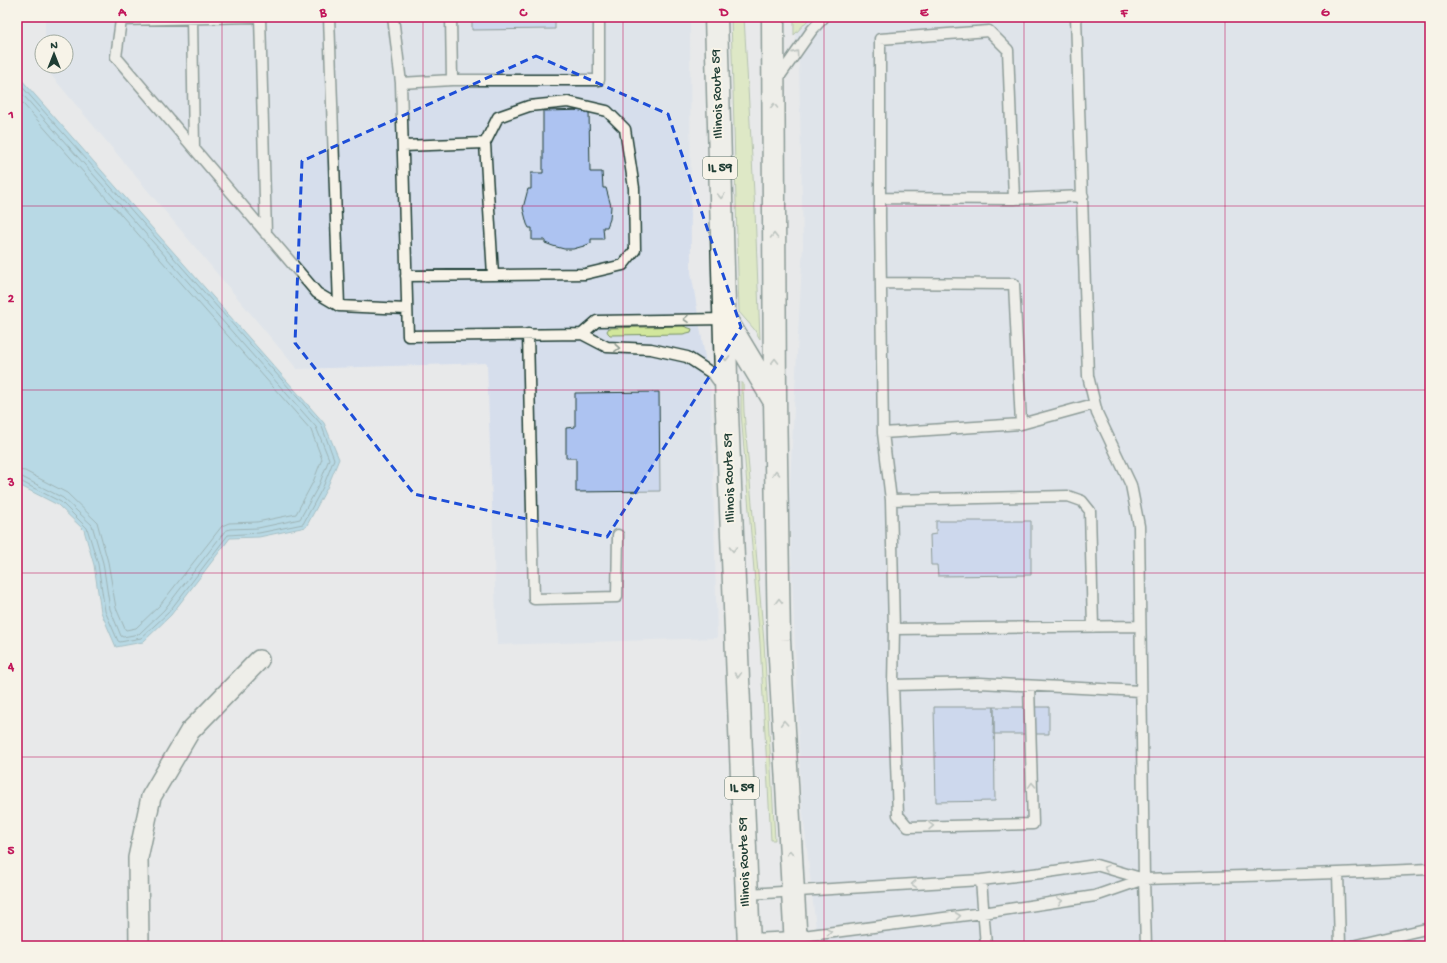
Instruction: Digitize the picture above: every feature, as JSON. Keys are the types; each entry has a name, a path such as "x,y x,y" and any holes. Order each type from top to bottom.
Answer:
{"main road":[{"name":"Illinois Route 59","path":"716,17 726,391 749,943"},
{"path":"773,17 775,400 780,640 792,892 796,941"},
{"path":"725,319 775,400"}],"street":[{"path":"139,946 138,858 151,797 190,731 259,660"}],"lane":[{"path":"254,17 121,20 116,57 317,293 339,306 407,309"},
{"path":"260,17 266,234"},
{"path":"329,17 339,306"},
{"path":"394,17 401,83 408,336 582,334 607,348 651,350 687,357 713,374 726,391"},
{"path":"451,17 452,80"},
{"path":"401,83 452,80 599,80 599,17"},
{"path":"773,85 812,30 824,17"},
{"path":"1076,17 1088,376 1096,413 1131,485 1139,526 1146,946"},
{"path":"192,18 194,148"},
{"path":"1014,199 1008,50 989,30 880,39 880,198 883,434 891,500 894,630 893,685 898,815 908,827 1033,824 1029,686"},
{"path":"406,276 585,274 623,265 635,250 634,188 625,128 607,111 568,102 529,106 498,117 485,143 493,275"},
{"path":"403,146 485,143"},
{"path":"880,198 1014,199 1083,196"},
{"path":"881,283 1014,284 1021,424"},
{"path":"582,334 597,321 725,319"},
{"path":"528,334 534,599 617,597 618,536"},
{"path":"883,434 1021,424 1094,404"},
{"path":"891,500 1068,496 1082,501 1090,511 1093,627"},
{"path":"894,630 1140,626"},
{"path":"893,685 980,683 1141,691"},
{"path":"747,894 981,880 1096,865 1144,879"},
{"path":"749,943 796,941 1095,896 1144,879 1430,869"},
{"path":"1338,873 1340,946"},
{"path":"981,880 986,946"},
{"path":"1352,946 1430,928"}],"highlighted area":[{"path":"536,56 668,114 741,327 607,537 414,494 295,343 302,161"}],"shaded area":[{"path":"45,17 690,17 691,272 711,394 717,638 497,645 487,363 297,369 50,74 74,74 74,34 45,34"},
{"path":"794,17 1430,17 1430,946 818,946 801,797 789,499 803,245 799,64"}],"green space":[{"path":"731,17 744,17 755,211 760,339 754,329 739,312"},
{"path":"794,17 812,17 794,35"},
{"path":"683,326 692,329 691,332 683,334 610,335 607,331 609,328"},
{"path":"741,383 743,383 744,412 764,642 775,840 771,840 760,643 741,413"}],"water":[{"path":"17,17 19,17 18,33 20,78 324,423 339,459 327,488 306,527 259,537 230,538 171,615 143,642 116,647 101,612 94,565 84,530 58,505 17,484"}],"building":[{"path":"472,17 555,17 555,29 472,30"},
{"path":"589,110 590,172 602,172 603,188 606,188 611,206 610,219 607,227 603,227 604,239 591,239 591,243 573,249 564,249 553,246 545,243 545,240 532,240 532,228 529,228 527,224 523,208 528,189 531,189 531,173 543,173 543,111"},
{"path":"659,392 660,491 576,492 576,458 566,458 566,428 575,427 575,393"},
{"path":"936,521 1031,521 1031,575 938,576 937,565 931,565 930,535 936,534"},
{"path":"934,707 994,707 995,801 936,802"},
{"path":"994,707 1049,707 1049,734 993,734"}]}
